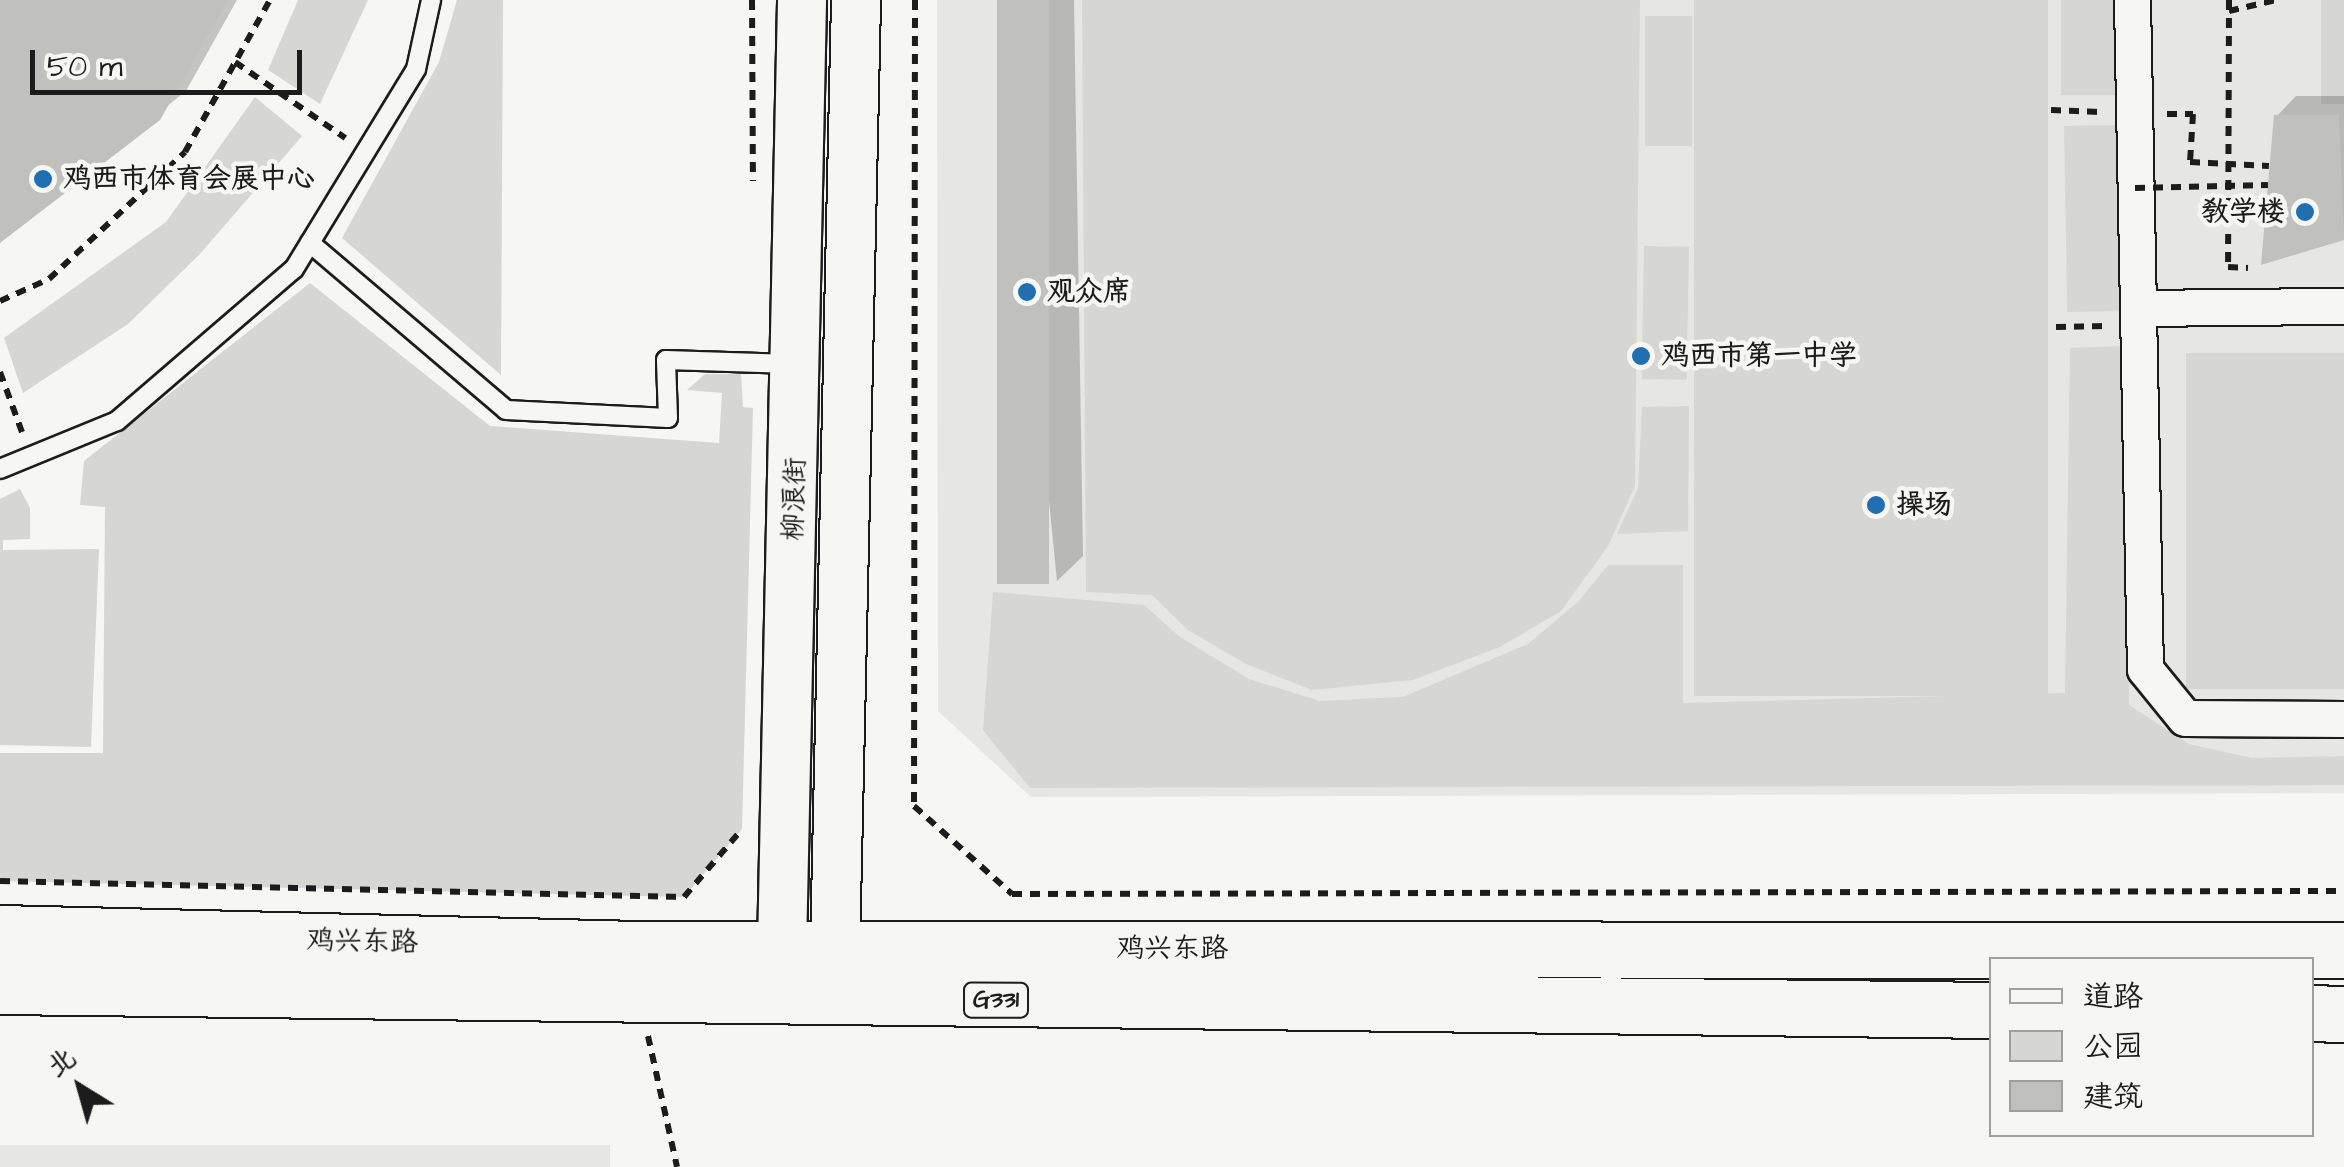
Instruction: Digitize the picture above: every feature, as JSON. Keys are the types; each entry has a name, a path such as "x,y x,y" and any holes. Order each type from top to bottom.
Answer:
{"highway":[{"name":"鸡兴东路","path":"0,933 1989,1010"},
{"name":"鸡兴东路","path":"0,986 639,996 806,964 2344,950"},
{"path":"2314,1013 2344,1014"}],"main road":[{"name":"柳浪街","path":"802,0 798,364 806,964"},
{"name":"柳浪街","path":"806,964 856,0"}],"street":[{"path":"2132,0 2145,669 2185,718 2344,719"},
{"path":"2138,316 2344,306"}],"lane":[{"path":"0,469 117,421 294,268 416,70 431,0"},
{"path":"310,243 506,410 668,418 666,360 798,364"}],"path":[{"path":"0,301 49,278 185,152 270,0"},
{"path":"752,0 753,191"},
{"path":"915,0 914,806 1012,894 2344,891"},
{"path":"2230,0 2228,268 2266,268"},
{"path":"2230,11 2276,0"},
{"path":"235,62 365,152"},
{"path":"2051,110 2134,113"},
{"path":"2193,114 2190,162 2270,166"},
{"path":"2135,188 2268,185"},
{"path":"2056,328 2138,316"},
{"path":"0,372 31,456"},
{"path":"0,881 684,897 742,830 742,810"},
{"path":"639,996 678,1167"}],"shaded area":[{"name":"鸡西市第一中学","path":"937,0 2344,0 2344,793 1031,797 938,711"},
{"path":"0,1145 610,1145 610,1167 0,1167"}],"green space":[{"path":"298,0 368,0 320,104 268,70"},
{"path":"457,0 503,0 501,375 342,238 439,62"},
{"path":"1082,0 1640,0 1635,486 1608,546 1561,611 1500,647 1413,680 1312,690 1246,664 1188,630 1152,595 1086,592"},
{"name":"操场","path":"1694,0 2048,0 2048,696 1694,696"},
{"path":"2061,0 2122,0 2122,95 2061,95"},
{"path":"2321,0 2344,0 2344,104 2321,104"},
{"path":"1645,16 1692,16 1692,146 1645,146"},
{"path":"255,97 302,136 200,254 128,324 23,393 4,338 166,222"},
{"path":"2123,125 2126,311 2067,312 2064,126"},
{"path":"1644,246 1689,247 1687,380 1642,379"},
{"path":"310,283 490,426 719,443 722,393 687,390 705,374 741,374 743,407 753,408 742,829 684,897 0,881 0,753 103,753 105,507 80,505 84,461"},
{"path":"2127,346 2129,705 2189,744 2252,758 2344,756 2344,785 1030,788 983,730 993,592 1144,605 1180,637 1249,679 1320,701 1403,697 1528,644 1579,601 1608,565 1683,565 1683,703 2065,693 2070,348"},
{"path":"2186,353 2344,353 2344,689 2186,689"},
{"path":"1689,406 1688,531 1617,534 1638,488 1642,407"},
{"path":"20,489 30,508 30,539 3,540 3,550 99,549 91,747 0,745 0,499"}],"building":[{"name":"鸡西市体育会展中心","path":"0,0 228,0 160,120 0,243"},
{"name":"观众席","path":"997,0 1049,0 1049,584 997,584"},
{"name":"教学楼","path":"2274,115 2339,115 2344,240 2261,265"}],"place":[{"name":"鸡西市体育会展中心","path":"43,179"},
{"name":"教学楼","path":"2305,212"},
{"name":"观众席","path":"1027,292"},
{"name":"鸡西市第一中学","path":"1641,356"},
{"name":"操场","path":"1876,505"}]}
